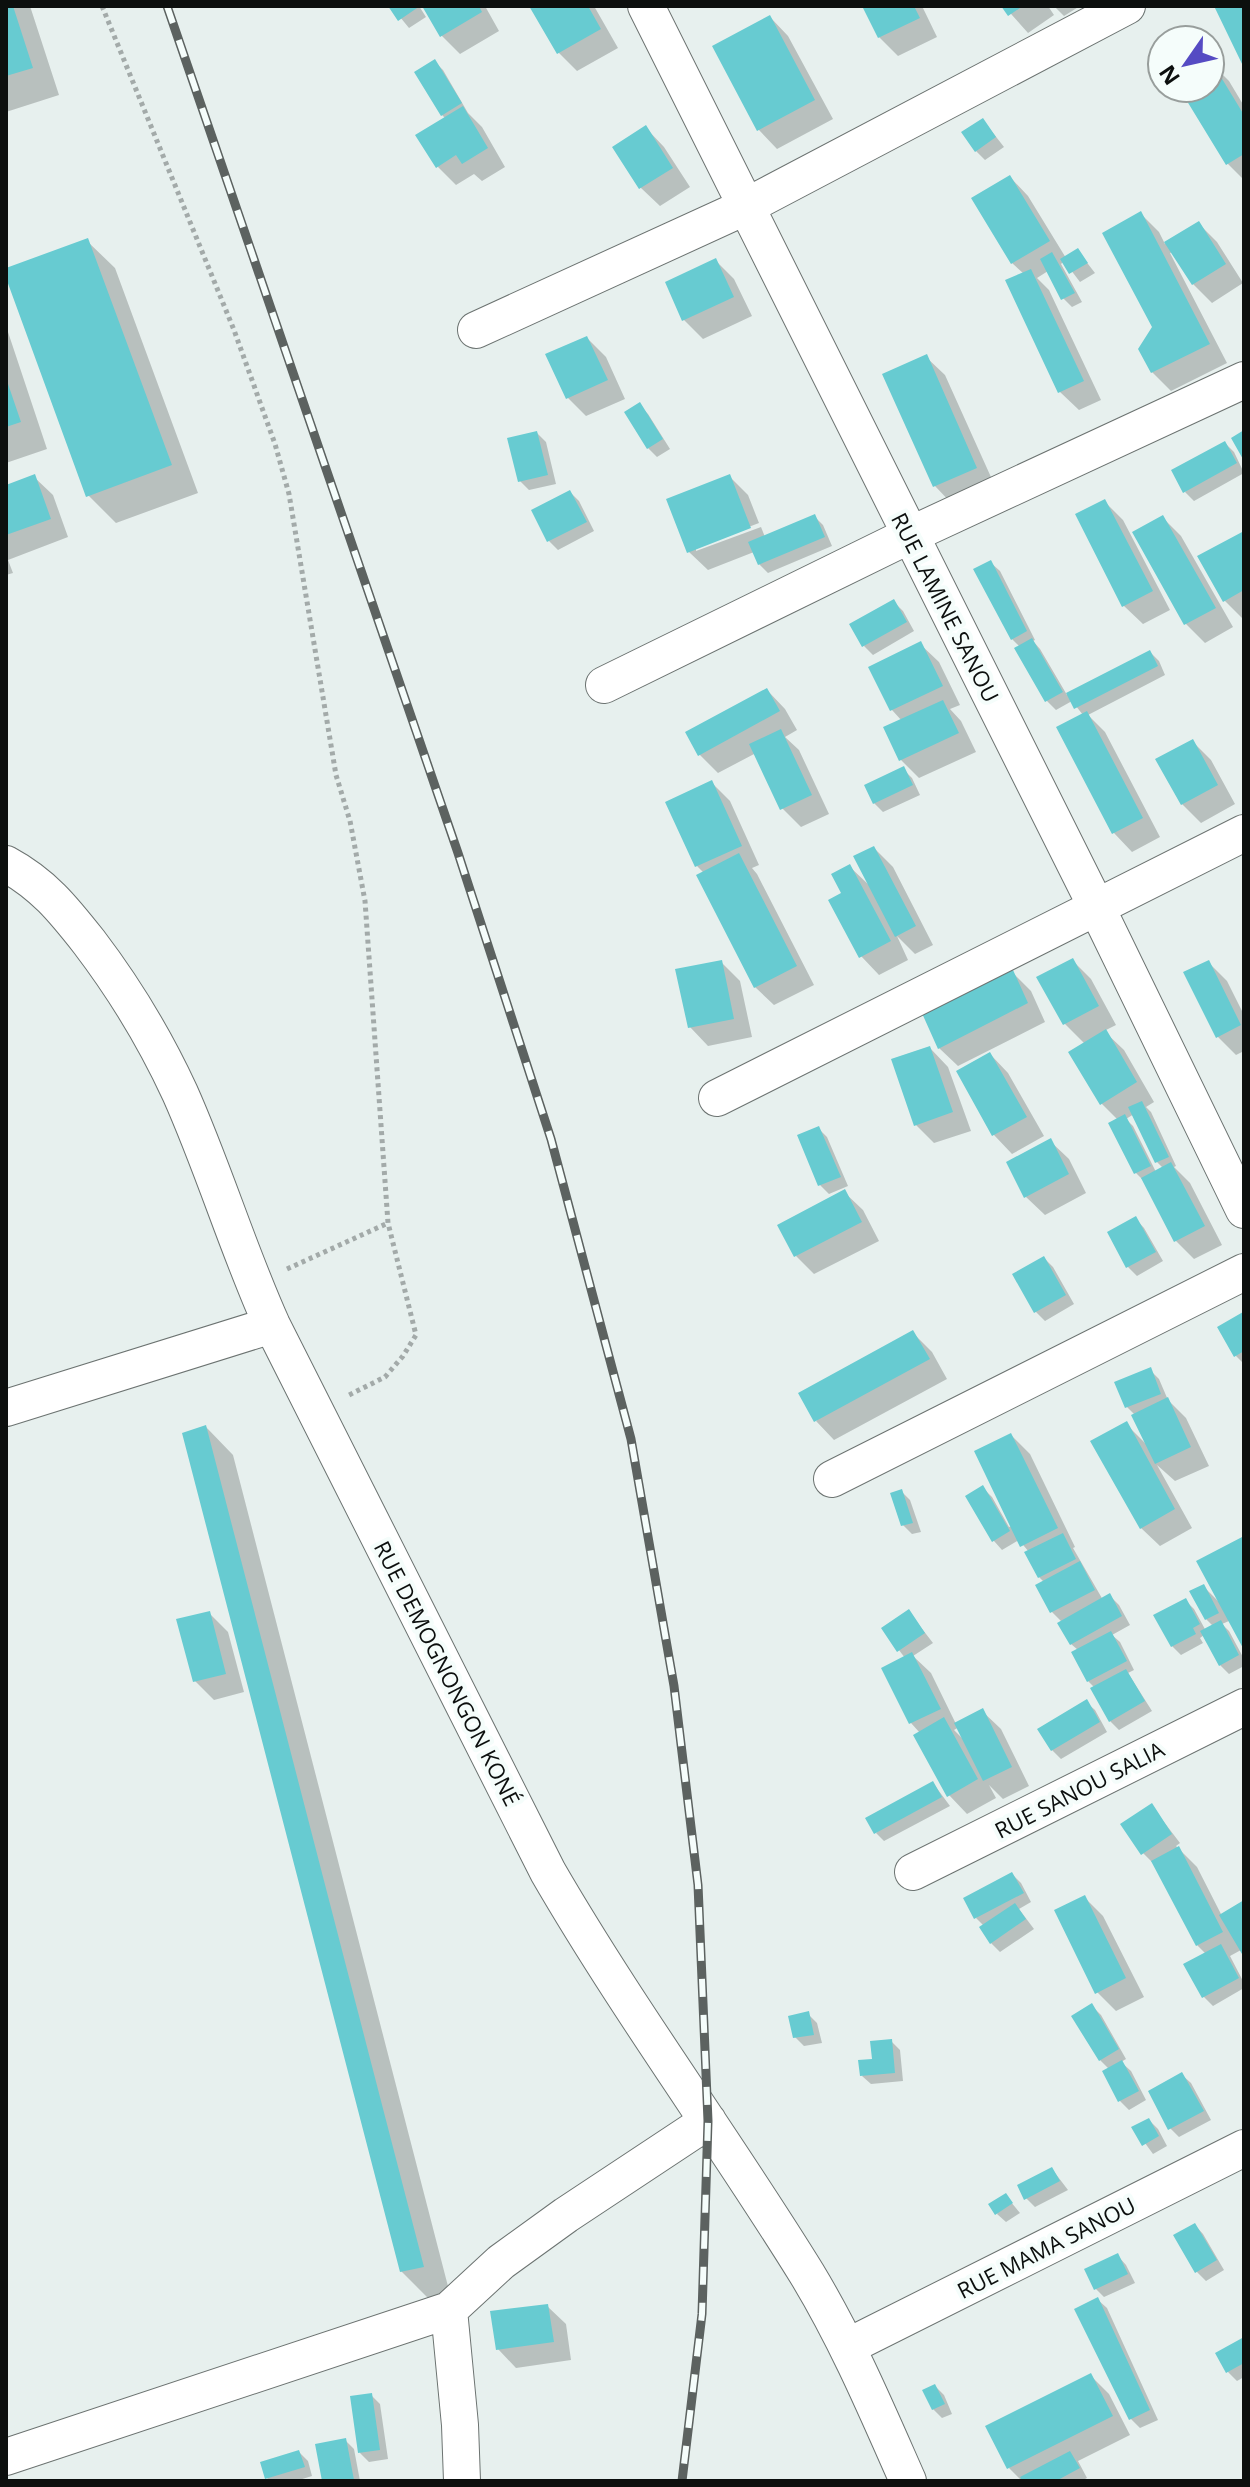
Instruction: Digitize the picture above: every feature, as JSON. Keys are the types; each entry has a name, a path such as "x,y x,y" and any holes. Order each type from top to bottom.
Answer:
{"street":[{"name":"RUE LAMINE SANOU","path":"646,6 1096,906 1244,1210"},
{"path":"476,330 745,207 1127,6"},
{"path":"604,685 910,535 1244,380"},
{"path":"717,1098 1244,833"},
{"name":"RUE DEMOGNONGON KONÉ","path":"6,864 54,897 102,958 141,1020 180,1093 272,1325 548,1872 585,1936 808,2276 847,2347 908,2481"},
{"path":"832,1479 1244,1272"},
{"path":"6,1408 272,1325"},
{"name":"RUE SANOU SALIA","path":"913,1872 1244,1707"},
{"path":"6,2457 449,2310 501,2262 708,2121"},
{"name":"RUE MAMA SANOU","path":"847,2347 1244,2148"},
{"path":"449,2310 462,2481"}],"path":[{"path":"102,6 234,330 275,444 289,494 336,775 350,821 365,901 388,1223 416,1335 385,1377 316,1412"},
{"path":"254,1285 388,1223"}],"building":[{"path":"6,6 13,6 33,68 6,76"},
{"path":"388,6 420,6 398,21"},
{"path":"422,6 479,6 482,12 440,37"},
{"path":"529,6 588,6 601,29 557,54"},
{"path":"862,6 914,6 920,18 878,38"},
{"path":"1001,6 1023,6 1008,16"},
{"path":"1214,6 1244,6 1244,68 1226,31 1226,24 1223,24"},
{"path":"770,15 815,100 757,131 712,46"},
{"path":"435,59 462,103 441,116 414,72"},
{"path":"1226,85 1244,115 1244,154 1226,165 1189,104 1226,104"},
{"path":"463,106 488,148 462,164 456,155 436,168 415,135"},
{"path":"983,118 996,137 975,152 961,132"},
{"path":"646,125 673,168 639,189 612,147"},
{"path":"1010,175 1050,241 1011,264 971,198"},
{"path":"1141,211 1210,344 1151,373 1138,349 1152,327 1102,233"},
{"path":"1199,221 1226,264 1192,285 1164,242"},
{"path":"88,238 172,465 86,497 6,278 6,268"},
{"path":"1078,248 1088,263 1069,274 1060,259"},
{"path":"1052,252 1075,293 1061,300 1040,259"},
{"path":"716,258 734,297 682,321 665,282"},
{"path":"1031,269 1084,381 1058,393 1005,280"},
{"path":"587,336 608,380 566,399 545,354"},
{"path":"927,354 977,468 933,487 882,374"},
{"path":"6,378 21,422 6,427"},
{"path":"640,402 663,439 647,449 624,412"},
{"path":"1244,430 1244,461 1231,438"},
{"path":"537,431 548,475 518,482 507,438"},
{"path":"1225,441 1237,463 1183,493 1171,470"},
{"path":"35,474 51,519 6,535 6,485"},
{"path":"730,474 751,528 687,553 666,499"},
{"path":"570,490 587,522 547,542 531,510"},
{"path":"1105,499 1153,591 1122,607 1075,514"},
{"path":"815,514 825,537 758,565 748,542"},
{"path":"1163,515 1216,608 1184,625 1132,532"},
{"path":"1244,531 1244,590 1223,602 1197,556"},
{"path":"991,560 1027,631 1011,640 973,569"},
{"path":"894,599 907,622 862,647 849,624"},
{"path":"1032,638 1063,692 1045,702 1014,648"},
{"path":"921,641 943,686 890,711 868,667"},
{"path":"1150,650 1158,666 1074,709 1066,693"},
{"path":"767,688 780,711 698,756 685,732"},
{"path":"943,700 959,733 899,761 883,727"},
{"path":"1087,711 1143,818 1112,834 1056,727"},
{"path":"781,729 812,795 780,810 749,744"},
{"path":"1193,739 1218,785 1181,805 1155,759"},
{"path":"904,766 913,785 873,804 864,785"},
{"path":"712,780 742,846 695,867 665,802"},
{"path":"874,846 916,926 895,937 853,856"},
{"path":"739,853 797,966 754,988 696,875"},
{"path":"850,864 891,941 859,958 828,900 841,893 831,874"},
{"path":"1073,958 1099,1006 1063,1025 1036,977"},
{"path":"722,960 734,1019 688,1028 675,969"},
{"path":"1209,960 1241,1025 1216,1038 1183,972"},
{"path":"1013,970 1028,1003 938,1049 921,1011"},
{"path":"1106,1029 1137,1082 1100,1105 1068,1052"},
{"path":"930,1046 953,1112 914,1126 891,1059"},
{"path":"990,1052 1027,1117 992,1136 956,1071"},
{"path":"1142,1101 1169,1157 1155,1163 1128,1107"},
{"path":"1125,1114 1151,1166 1134,1174 1108,1123"},
{"path":"819,1126 841,1177 818,1186 797,1135"},
{"path":"1051,1138 1069,1174 1024,1198 1006,1162"},
{"path":"1171,1162 1205,1226 1174,1242 1141,1178"},
{"path":"845,1189 862,1222 794,1257 777,1225"},
{"path":"1136,1216 1156,1252 1126,1268 1107,1232"},
{"path":"1044,1256 1066,1295 1034,1313 1012,1274"},
{"path":"1243,1312 1244,1351 1234,1357 1217,1327"},
{"path":"913,1330 930,1359 814,1422 798,1393"},
{"path":"1151,1367 1161,1394 1125,1408 1114,1382"},
{"path":"1168,1397 1191,1447 1155,1464 1131,1415"},
{"path":"1127,1421 1175,1509 1140,1529 1090,1441"},
{"path":"206,1425 424,2267 400,2272 182,1433"},
{"path":"1011,1433 1058,1528 1020,1547 974,1451"},
{"path":"983,1485 1010,1531 992,1542 965,1496"},
{"path":"902,1489 913,1523 901,1526 890,1493"},
{"path":"1063,1533 1076,1559 1038,1578 1024,1552"},
{"path":"1244,1536 1244,1650 1196,1561"},
{"path":"1080,1561 1095,1590 1050,1613 1035,1585"},
{"path":"1204,1584 1219,1613 1205,1620 1189,1591"},
{"path":"1110,1593 1122,1616 1070,1645 1057,1623"},
{"path":"1186,1598 1200,1624 1193,1628 1196,1634 1171,1647 1153,1615"},
{"path":"909,1609 925,1633 897,1652 881,1628"},
{"path":"210,1611 226,1674 193,1682 176,1619"},
{"path":"1221,1620 1239,1655 1219,1666 1200,1631"},
{"path":"1111,1631 1127,1661 1087,1682 1071,1652"},
{"path":"912,1652 941,1709 909,1724 881,1668"},
{"path":"1126,1669 1145,1701 1109,1722 1090,1688"},
{"path":"1087,1699 1100,1722 1051,1751 1037,1729"},
{"path":"983,1708 1012,1767 983,1781 954,1723"},
{"path":"944,1717 978,1779 947,1797 913,1735"},
{"path":"933,1781 942,1797 874,1834 865,1818"},
{"path":"1152,1803 1172,1834 1141,1855 1120,1824"},
{"path":"1179,1846 1223,1932 1196,1946 1151,1861"},
{"path":"1012,1872 1024,1893 974,1919 963,1898"},
{"path":"1085,1895 1126,1978 1095,1994 1054,1910"},
{"path":"1244,1900 1244,1953 1242,1954 1219,1915"},
{"path":"1015,1903 1026,1919 990,1944 979,1927"},
{"path":"1221,1944 1239,1978 1202,1998 1183,1964"},
{"path":"1092,2003 1119,2049 1099,2061 1071,2016"},
{"path":"809,2011 814,2035 793,2038 788,2016"},
{"path":"892,2039 895,2073 860,2076 858,2060 872,2059 870,2041"},
{"path":"1122,2060 1139,2091 1118,2102 1102,2071"},
{"path":"1182,2072 1204,2111 1168,2130 1148,2091"},
{"path":"1149,2118 1159,2136 1142,2146 1131,2127"},
{"path":"1052,2167 1060,2181 1024,2200 1017,2185"},
{"path":"1006,2193 1013,2203 995,2215 988,2204"},
{"path":"1195,2223 1217,2260 1195,2273 1173,2235"},
{"path":"1118,2253 1128,2274 1094,2290 1084,2269"},
{"path":"1098,2297 1150,2410 1129,2420 1074,2309"},
{"path":"548,2304 554,2342 496,2350 490,2311"},
{"path":"1244,2337 1244,2363 1226,2373 1215,2353"},
{"path":"1091,2373 1113,2416 1007,2469 985,2426"},
{"path":"935,2384 945,2404 932,2410 922,2390"},
{"path":"372,2393 380,2450 358,2453 350,2396"},
{"path":"346,2438 354,2480 322,2481 315,2444"},
{"path":"299,2450 305,2467 265,2479 260,2462"},
{"path":"1070,2451 1080,2468 1056,2481 1022,2481 1020,2477"}],"railway":[{"path":"167,6 458,853 551,1139 631,1439 674,1686 698,1885 708,2121 702,2314 682,2481"}]}
